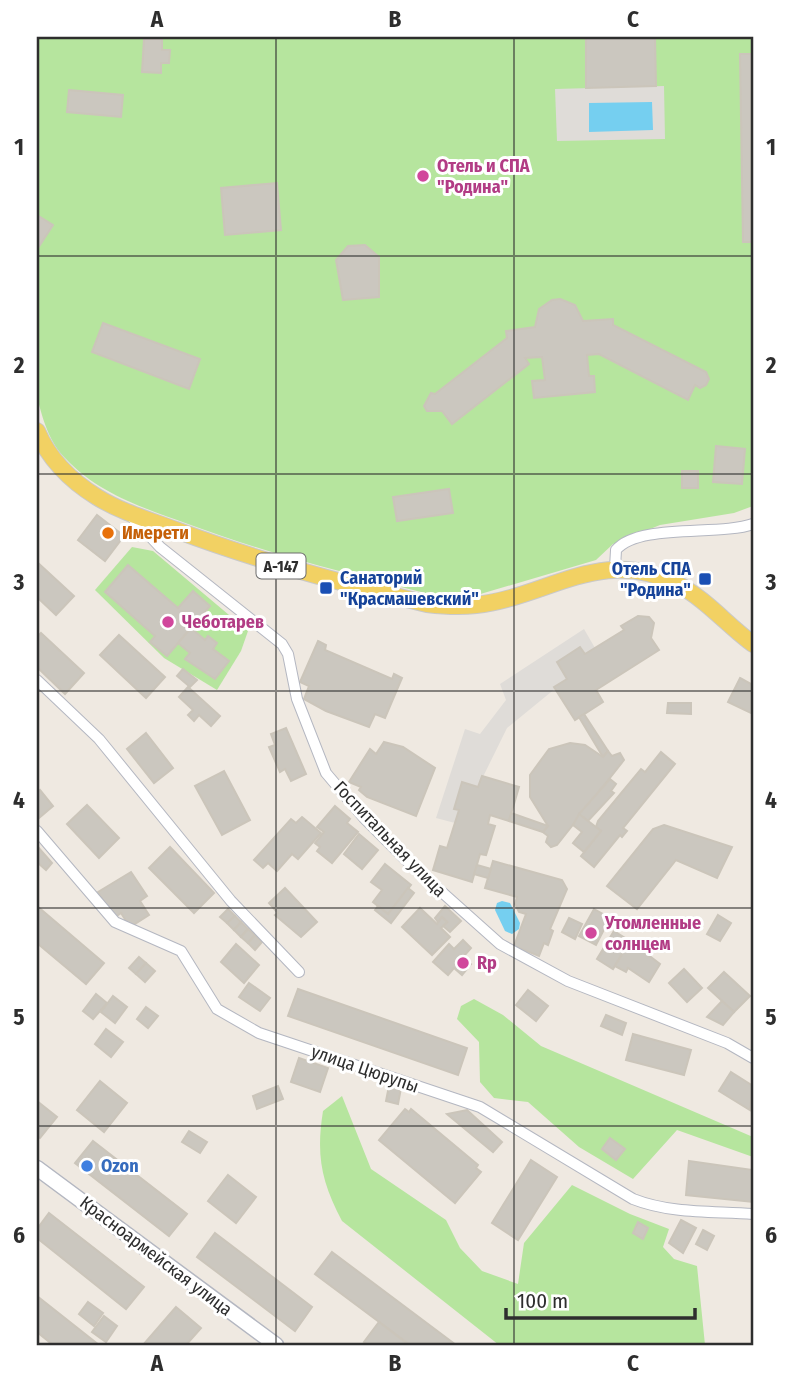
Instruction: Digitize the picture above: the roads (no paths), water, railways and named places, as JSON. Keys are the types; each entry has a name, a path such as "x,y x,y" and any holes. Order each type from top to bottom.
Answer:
{"main road":[{"name":"А-147","path":"37,431 58,466 96,497 128,513 247,557 428,604 477,605 561,579 615,568 657,575 677,584 753,644"}],"street":[{"name":"Госпитальная улица","path":"128,513 160,547 282,644 288,654 297,699 326,773 364,818 406,860 500,944 568,981 727,1043 753,1058"},
{"path":"615,568 616,550 629,540 681,531 739,529 753,524"},
{"path":"37,680 99,739 230,901 299,972"},
{"name":"улица Цюрупы","path":"37,831 115,922 181,951 208,997 228,1017 259,1033 480,1107 633,1199 669,1210 753,1214"},
{"name":"Красноармейская улица","path":"37,1168 276,1345"}],"water":[{"path":"652,102 653,130 589,132 589,103"},
{"path":"497,903 510,903 520,923 519,929 512,934 505,931 495,910"}],"place":[{"name":"Отель и СПА \"Родина\"","path":"423,176"},
{"name":"Имерети","path":"108,533"},
{"name":"Отель СПА \"Родина\"","path":"705,579"},
{"name":"Санаторий \"Красмашевский\"","path":"326,588"},
{"name":"Чеботарев","path":"168,622"},
{"name":"Утомленные солнцем","path":"591,933"},
{"name":"Rp","path":"463,963"},
{"name":"Ozon","path":"87,1166"}]}
